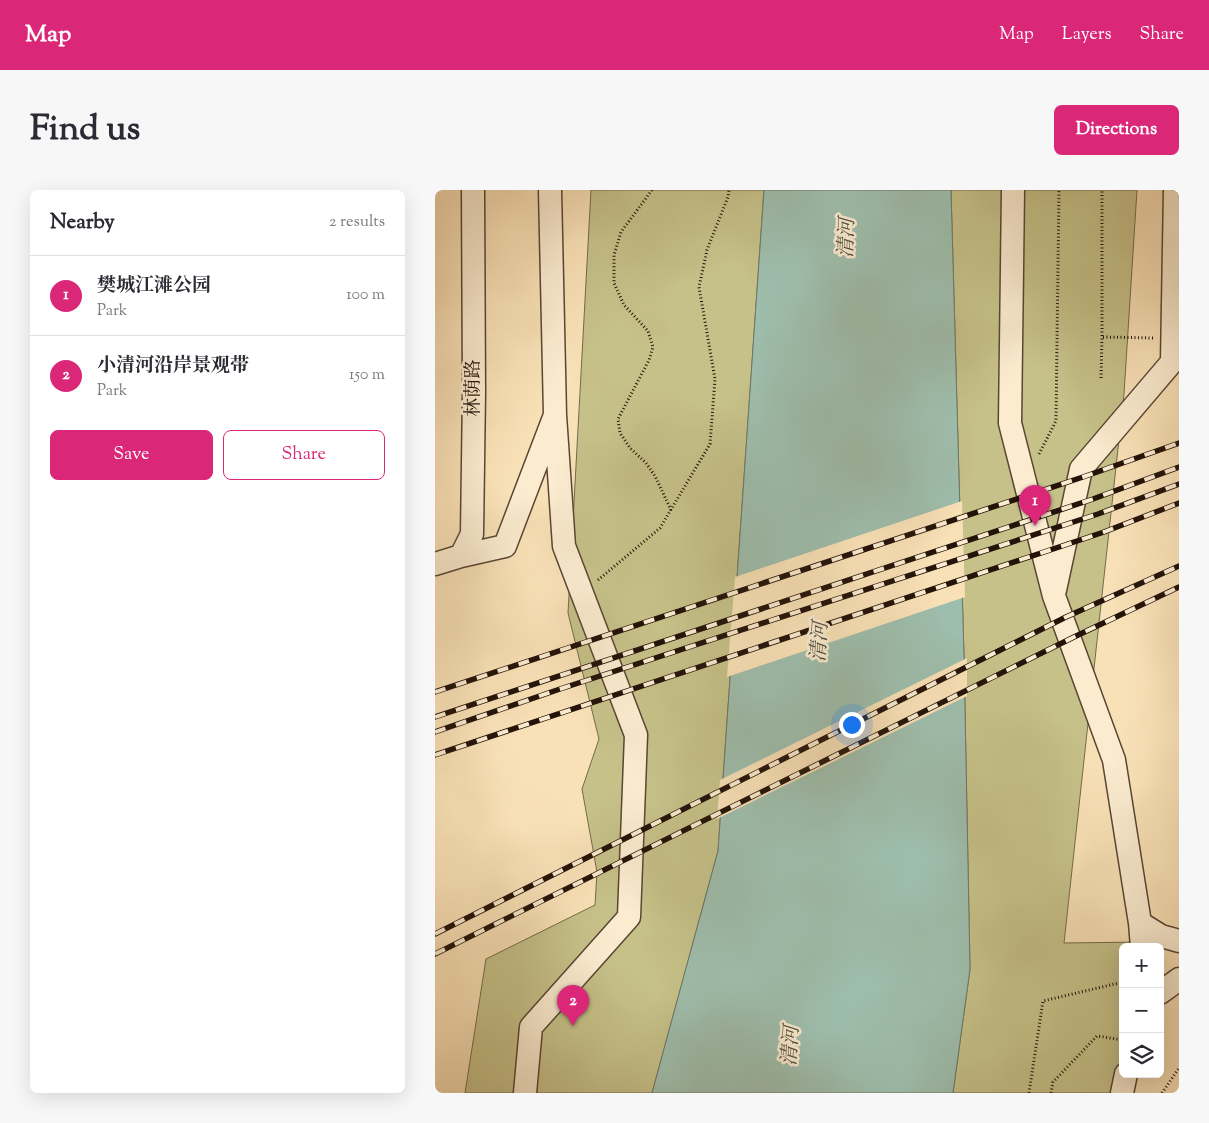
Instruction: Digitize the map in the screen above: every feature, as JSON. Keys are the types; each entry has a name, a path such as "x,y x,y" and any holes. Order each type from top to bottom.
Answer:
{"street":[{"name":"林荫路","path":"461,556 472,534 474,392 473,190"},
{"path":"525,1093 531,1027 629,917 636,735 564,546 555,415 549,190"},
{"path":"1013,190 1010,423 1054,596 1114,760 1142,943"},
{"path":"1054,596 1081,469 1171,362 1175,190"},
{"path":"435,564 505,546 555,415"},
{"path":"1140,923 1161,936 1179,941"},
{"path":"1164,951 1179,948"},
{"path":"1164,973 1179,971"},
{"path":"1164,990 1179,979"},
{"path":"1122,1093 1125,1078"}],"path":[{"path":"652,190 621,232 614,255 614,283 624,305 648,330 653,347 649,360 618,419 620,433 630,448 646,463 655,476 671,510"},
{"path":"582,594 660,528 710,444 715,379 699,287 707,250 729,190"},
{"path":"1025,481 1056,422 1059,190"},
{"path":"1101,190 1101,378"},
{"path":"1102,337 1172,339"},
{"path":"1029,1093 1043,1001 1119,983"},
{"path":"1051,1093 1053,1082 1097,1036 1119,1039"},
{"path":"1162,1093 1179,1068"}],"shaded area":[{"path":"591,190 764,190 718,851 652,1093 465,1093 486,959 595,905 597,872 582,789 599,739 568,613"},
{"path":"951,190 1137,190 1124,394 1064,943 1142,942 1119,943 1119,1078 1122,1078 1122,1093 953,1093 970,969 964,657"}],"water":[{"name":"清河","path":"764,190 951,190 964,657 970,969 953,1093 652,1093 718,851"}],"pier":[{"path":"962,501 965,597 727,677 735,577"},
{"path":"967,658 967,696 717,819 720,780"}],"railway":[{"path":"435,692 1083,477 1179,443"},
{"path":"435,717 1093,499 1179,467"},
{"path":"435,732 560,689 1098,514 1179,484"},
{"path":"435,755 1104,532 1179,503"},
{"path":"435,934 1066,617 1179,566"},
{"path":"435,954 1074,637 1179,587"}],"place":[{"name":"樊城江滩公园","path":"1035,526"},
{"name":"小清河沿岸景观带","path":"573,1026"}]}
